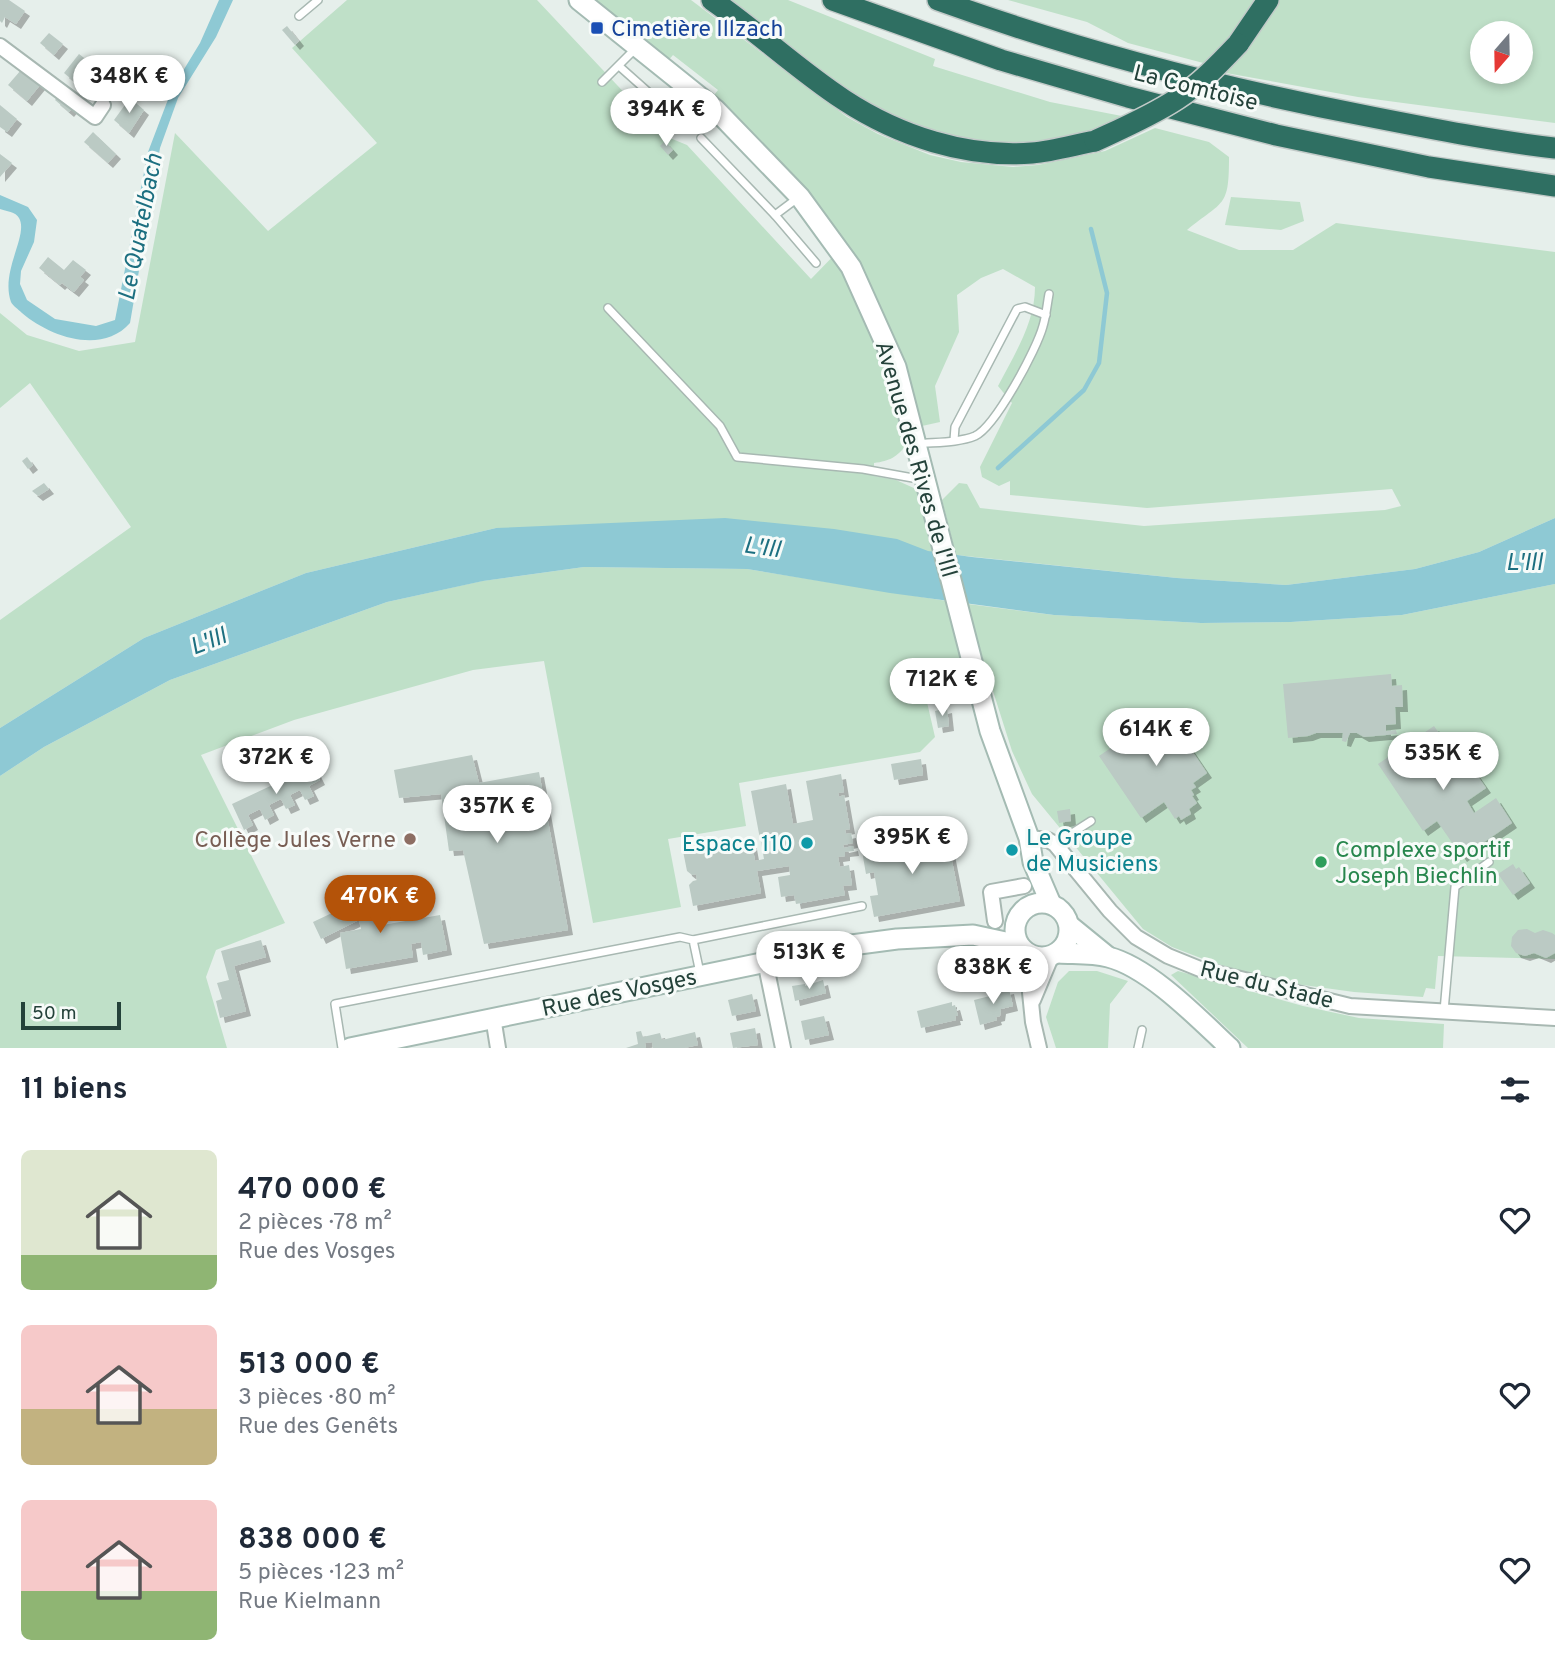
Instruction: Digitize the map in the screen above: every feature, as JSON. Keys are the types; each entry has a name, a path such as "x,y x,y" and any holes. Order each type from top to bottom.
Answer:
{"highway":[{"path":"712,0 844,100 898,129 946,145 985,152 1029,153 1095,141 1180,98 1209,74 1238,44 1264,6"},
{"name":"La Comtoise","path":"833,0 1002,60 1276,135 1416,164 1555,186"},
{"name":"La Comtoise","path":"938,0 1141,65 1287,101 1437,130 1555,148"}],"main road":[{"name":"Avenue des Rives de l'Ill","path":"579,0 716,110 800,197 851,267 896,367 990,731 1029,838 1033,862 1051,904"},
{"name":"Avenue des Rives de l'Ill","path":"1021,915 1033,862"},
{"name":"Rue des Vosges","path":"973,935 1042,903 1051,904 1066,916 1069,925 1107,956 1128,964 1151,978 1230,1048"},
{"path":"1021,915 1014,930 1023,949"},
{"path":"1055,955 1068,940 1069,925"},
{"name":"Rue des Vosges","path":"350,1048 765,961 897,939 973,935 1023,949 1034,957 1107,956"}],"street":[{"path":"0,46 94,117 103,105"},
{"path":"1029,838 1048,840 1055,844"},
{"name":"Rue du Stade","path":"1055,844 1136,937 1168,956 1211,971 1350,1006 1555,1018"},
{"path":"995,920 991,892 1024,886"},
{"path":"1023,949 1039,1048"},
{"path":"1032,1005 1055,955"},
{"path":"765,961 783,1048"},
{"path":"494,1017 498,1048"}],"lane":[{"path":"299,16 318,0"},
{"path":"602,82 637,47"},
{"path":"619,66 683,123"},
{"path":"701,138 775,215 816,263"},
{"path":"775,215 800,197"},
{"path":"916,444 974,437 992,422 1029,358 1043,327 1049,294"},
{"path":"954,440 955,427 1017,309 1025,307 1046,315"},
{"path":"608,308 720,426 737,457 863,469 925,480"},
{"path":"1055,844 1091,821"},
{"path":"1444,1011 1455,887 1489,862"},
{"path":"342,1048 335,1004 680,937 693,940 862,906"},
{"path":"693,940 701,975"},
{"path":"1138,1048 1142,1030"}],"green space":[{"path":"347,0 537,0 665,136 687,145 811,279 844,245 711,99 718,90 673,55 667,62 592,0 691,0 847,117 878,134 930,155 961,162 1013,167 1038,165 1105,151 1155,128 1209,142 1229,157 1228,186 1217,207 1187,230 1239,250 1293,250 1336,223 1555,252 1555,518 1479,552 1415,569 1286,585 1177,578 956,555 942,500 959,483 967,484 980,508 1144,526 1385,510 1401,506 1392,489 1147,508 1010,495 1010,481 999,486 982,477 980,467 1012,403 998,386 1028,326 1035,287 1003,269 981,278 957,295 959,332 935,386 940,422 904,430 907,444 893,458 874,463 874,476 896,480 916,489 923,504 936,553 496,528 306,573 144,638 0,728 0,620 131,527 30,383 0,408 0,313 27,335 79,351 135,342 175,133 268,231 377,143 292,48"},
{"path":"722,0 788,0 935,59 933,66 1050,102 1132,118 1069,139 1017,145 979,142 923,130 865,103"},
{"path":"1008,0 1555,0 1555,123 1358,97 1226,73 1250,46 1230,40 1207,64 1128,43 1087,22"},
{"path":"1231,197 1300,202 1304,221 1281,230 1225,225"},
{"path":"584,567 747,569 947,601 962,659 956,661 957,674 921,676 935,737 920,752 739,783 746,826 668,839 681,907 593,923 544,661 473,670 294,720 201,755 285,923 216,950 206,977 227,1048 0,1048 0,776 44,747 170,680 387,602 482,581"},
{"name":"Complexe sportif Joseph Biechlin","path":"1555,584 1555,959 1438,956 1435,989 1426,988 1423,997 1354,992 1281,982 1211,962 1172,947 1143,929 1032,794 1012,751 968,604 1054,615 1201,623 1291,622 1402,615"},
{"path":"1069,971 1097,971 1128,981 1110,1004 1108,1048 1056,1048 1046,1017 1058,982"},
{"path":"1178,971 1303,1006 1359,1018 1444,1024 1443,1048 1248,1048 1171,975"}],"water":[{"name":"Le Quatelbach","path":"219,0 233,0 216,37 178,98 160,148 130,323 118,333 91,340 61,335 34,322 11,302 9,278 21,225 16,214 0,209 0,195 28,207 37,220 34,242 21,271 20,284 27,300 55,319 96,326 115,320 148,152 172,89 200,43"},
{"name":"L'Ill","path":"725,518 834,529 897,539 928,551 972,557 1177,578 1286,585 1415,569 1479,552 1555,518 1555,584 1402,615 1291,622 1201,623 1054,615 890,593 747,569 584,567 483,581 387,602 170,680 44,747 0,776 0,728 144,638 306,573 496,528"}],"building":[{"path":"0,0 9,0 25,11 16,24 5,17 2,23 0,21"},
{"path":"287,26 299,41 295,45 282,30"},
{"path":"49,33 63,44 54,55 40,43"},
{"path":"79,54 92,64 76,83 64,73"},
{"path":"21,70 40,85 27,101 8,85"},
{"path":"59,95 73,107 69,112 55,100"},
{"path":"130,98 144,110 129,133 114,120"},
{"path":"0,105 17,119 7,132 0,127"},
{"path":"93,132 116,154 108,163 84,142"},
{"path":"665,141 673,150 668,155 660,146"},
{"path":"0,154 12,163 0,177"},
{"path":"48,257 64,270 73,260 86,270 80,277 84,280 74,292 62,283 60,285 39,268"},
{"path":"27,457 33,465 28,469 22,461"},
{"path":"44,483 49,489 38,496 32,491"},
{"path":"1391,674 1392,686 1402,685 1403,707 1395,707 1396,724 1386,725 1386,731 1396,730 1397,734 1364,737 1350,733 1346,742 1342,741 1343,733 1316,733 1288,738 1283,684"},
{"path":"947,708 949,726 938,728 935,711"},
{"path":"1165,711 1207,773 1193,783 1196,787 1191,790 1194,795 1192,796 1197,803 1189,809 1191,814 1181,820 1179,816 1175,819 1164,802 1141,818 1099,756"},
{"path":"1434,726 1457,759 1463,755 1486,788 1467,801 1474,813 1496,798 1512,823 1462,857 1437,821 1423,831 1378,764"},
{"path":"472,755 479,783 539,772 568,930 484,944 463,850 449,851 441,794 399,798 394,770"},
{"path":"921,759 923,775 894,780 891,764"},
{"path":"313,766 320,780 309,786 314,796 305,800 300,790 290,795 295,805 286,809 281,799 269,805 274,815 265,820 260,809 248,815 253,825 244,830 232,804"},
{"name":"Espace 110","path":"841,774 844,792 838,793 839,797 844,795 850,829 845,830 846,834 851,833 853,843 843,845 844,848 853,846 854,851 845,852 845,856 838,857 840,867 849,865 852,885 843,886 845,895 796,904 794,895 781,897 778,877 790,875 789,866 757,871 761,893 693,906 689,885 697,880 696,874 692,875 687,871 683,851 751,839 755,861 764,859 761,842 767,841 766,838 760,839 751,791 786,784 793,824 813,820 806,781"},
{"path":"1070,809 1071,821 1059,823 1057,811"},
{"path":"947,836 960,901 874,917 870,896 878,895 874,872 866,874 862,851"},
{"path":"1513,864 1516,869 1519,867 1530,883 1513,895 1498,874"},
{"path":"370,895 379,912 372,915 377,926 440,915 447,950 423,955 421,942 411,944 413,957 346,969 340,933 361,929 359,920 321,939 313,922"},
{"path":"1527,929 1535,933 1543,930 1555,935 1555,953 1546,958 1534,953 1525,956 1516,953 1511,946 1512,937 1518,930"},
{"path":"261,940 266,957 234,966 246,1011 220,1018 216,1001 222,999 217,983 229,980 221,951"},
{"path":"823,980 826,993 795,1001 792,986 805,986"},
{"path":"1003,987 1004,990 1009,989 1013,1006 1001,1009 997,1020 980,1025 974,1000 990,996 989,994"},
{"path":"752,994 756,1011 732,1016 728,1000"},
{"path":"952,1002 958,1016 955,1016 956,1020 921,1028 917,1011"},
{"path":"824,1016 829,1035 805,1040 801,1021"},
{"path":"755,1028 758,1045 733,1048 730,1033"},
{"path":"641,1031 643,1037 660,1033 662,1040 695,1032 698,1045 653,1048 652,1042 645,1043 646,1048 626,1048 638,1044 636,1032"}],"waterway":[{"path":"998,468 1084,390 1099,363 1107,293 1091,229"}],"place":[{"name":"Cimetière Illzach","path":"597,28"},
{"name":"Collège Jules Verne","path":"410,839"},
{"name":"Espace 110","path":"807,843"},
{"name":"Le Groupe de Musiciens","path":"1012,850"},
{"name":"Complexe sportif Joseph Biechlin","path":"1321,862"}]}
